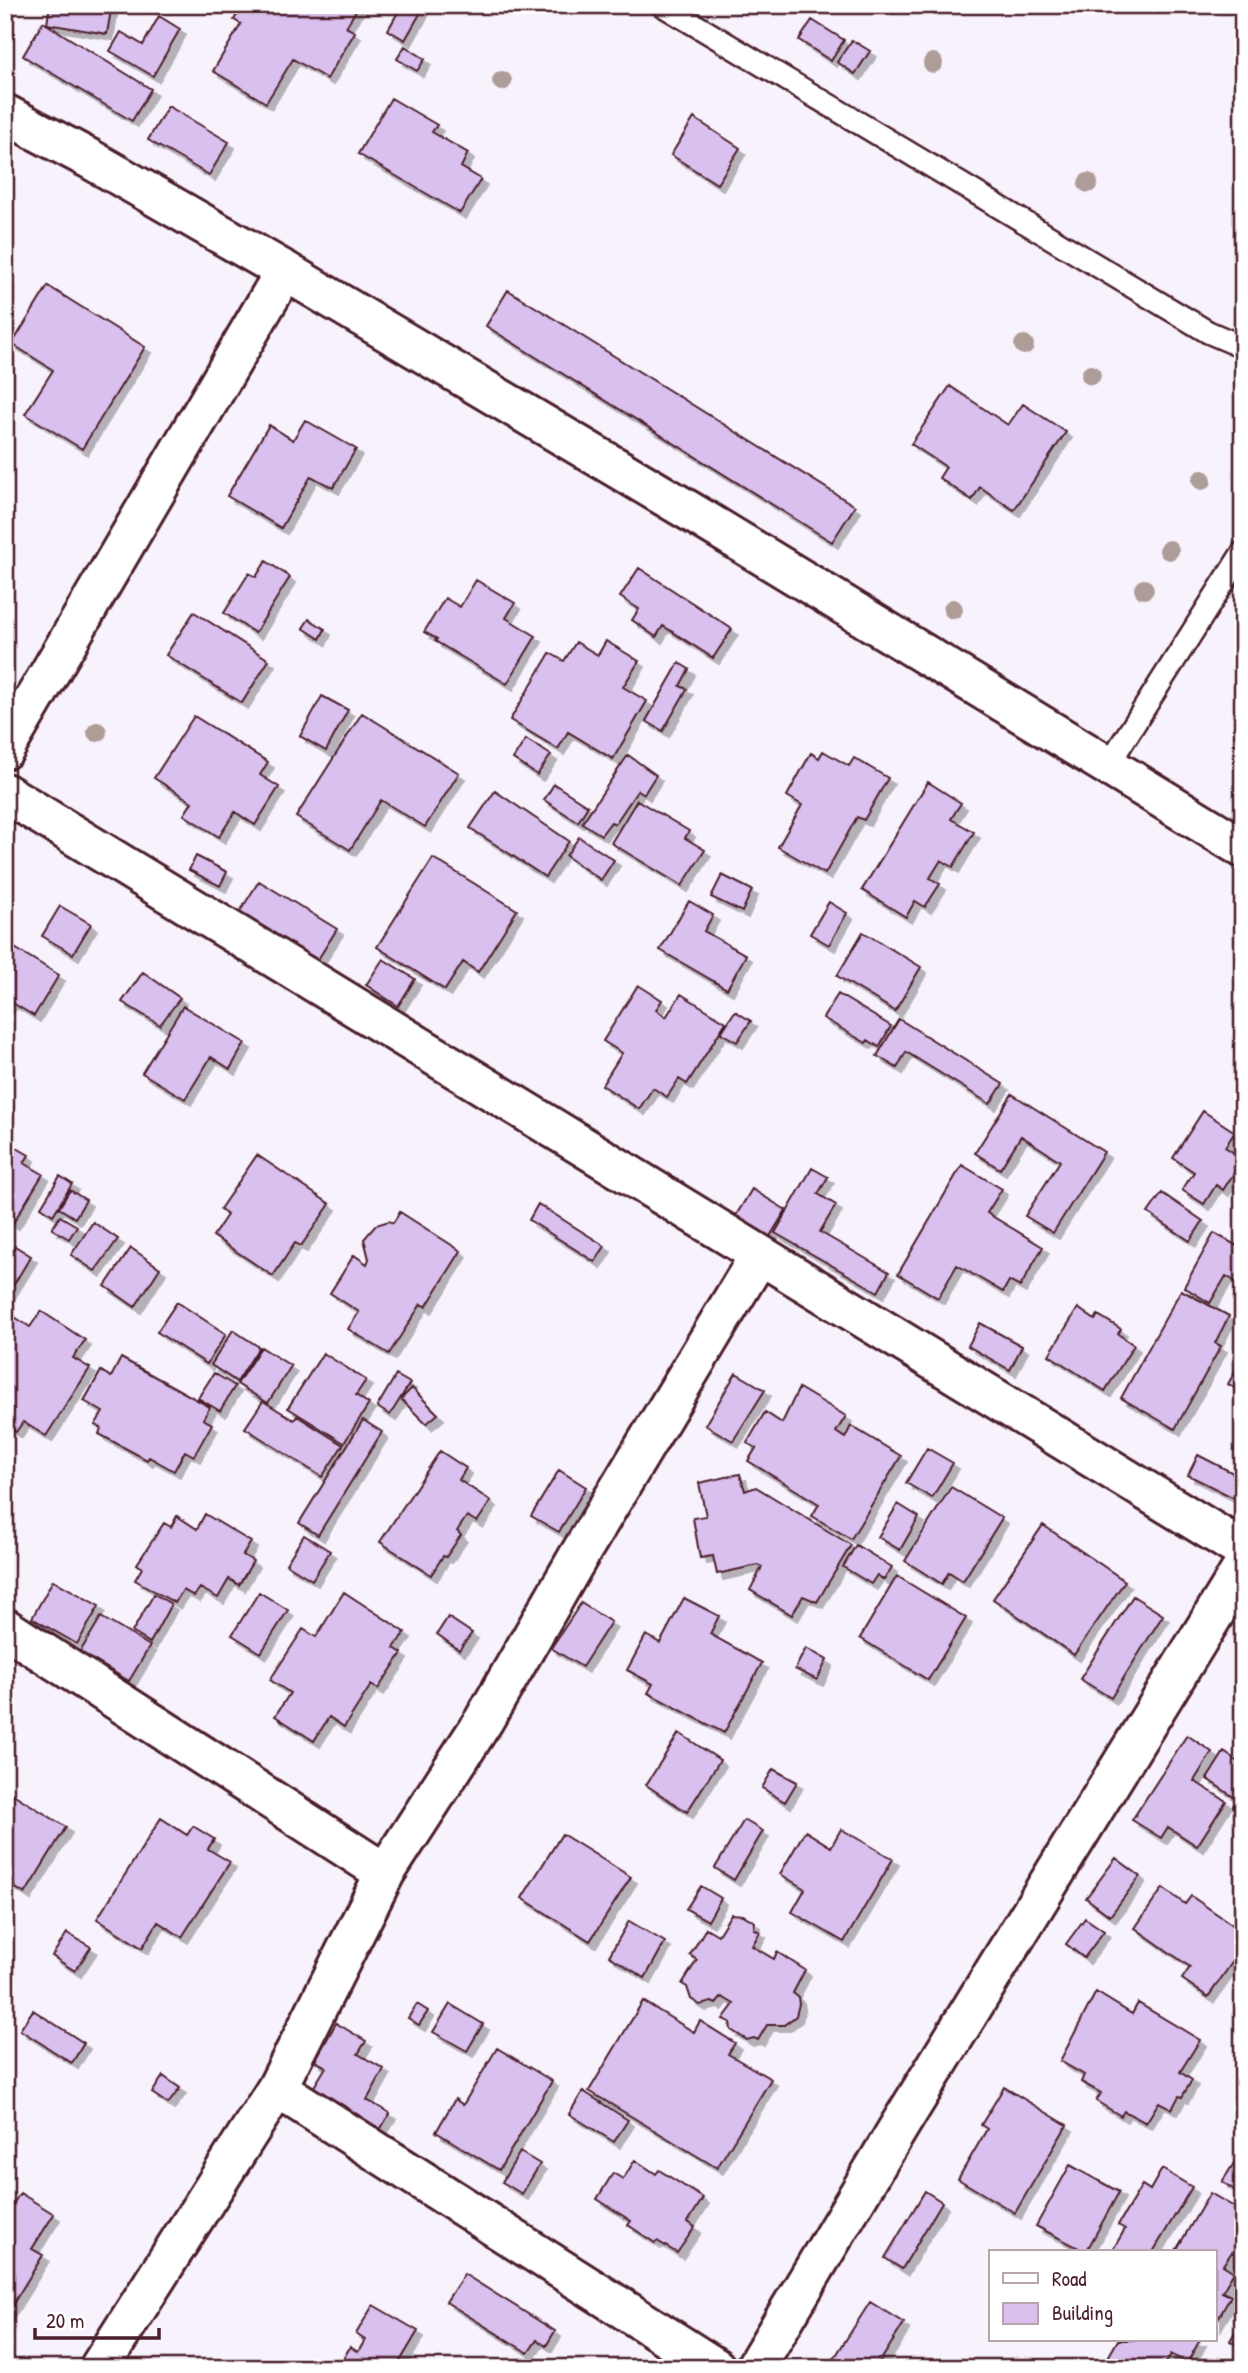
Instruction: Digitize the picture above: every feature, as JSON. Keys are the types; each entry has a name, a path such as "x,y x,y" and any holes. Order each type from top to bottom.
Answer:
{"street":[{"path":"5,114 90,159 285,271 696,515 1243,848"},
{"path":"5,749 285,271"},
{"path":"5,793 1243,1550"},
{"path":"99,2368 277,2088 385,1873 484,1720 578,1557 759,1256"},
{"path":"755,2368 900,2125 1243,1567"},
{"path":"5,1628 385,1873"},
{"path":"277,2088 716,2368"}],"lane":[{"path":"663,5 1208,332 1243,347"},
{"path":"1107,767 1243,552"}],"building":[{"path":"50,5 111,10 107,34 47,24"},
{"path":"243,5 359,5 346,27 355,32 327,79 293,59 266,103 213,71 241,24 234,20"},
{"path":"402,5 425,5 405,40 388,30"},
{"path":"159,16 180,29 153,76 110,51 121,32 143,45"},
{"path":"812,20 844,40 831,61 799,40"},
{"path":"43,22 151,89 132,121 23,56"},
{"path":"852,40 870,51 855,74 837,62"},
{"path":"405,46 425,59 417,71 397,59"},
{"path":"391,98 437,125 432,132 468,153 461,167 481,179 460,213 358,154"},
{"path":"168,106 229,142 209,175 148,140"},
{"path":"694,118 740,148 717,184 671,155"},
{"path":"48,286 145,347 82,449 25,414 53,370 12,344"},
{"path":"508,290 855,506 832,542 486,326"},
{"path":"950,386 1008,425 1023,404 1066,432 1014,510 980,487 972,500 939,478 946,467 911,444"},
{"path":"305,420 356,449 333,488 311,476 281,528 227,496 269,425 293,440"},
{"path":"266,561 290,577 255,633 224,613 249,573 256,577"},
{"path":"639,568 732,629 713,658 663,626 656,637 632,620 639,609 620,597"},
{"path":"476,580 515,603 506,618 536,636 507,684 424,632 445,598 460,607"},
{"path":"194,612 269,660 242,703 166,655"},
{"path":"309,619 325,629 320,639 303,628"},
{"path":"606,641 639,661 623,687 647,701 613,759 568,732 558,749 510,720 550,653 564,661 576,642 598,655"},
{"path":"679,663 689,669 680,686 687,689 663,731 646,721"},
{"path":"322,696 348,710 326,751 300,736"},
{"path":"362,713 459,773 425,827 381,800 350,850 296,817"},
{"path":"194,716 268,762 260,775 279,787 255,825 235,812 219,837 184,815 192,802 154,778"},
{"path":"526,739 551,755 537,775 513,759"},
{"path":"823,751 849,766 854,758 888,778 864,820 857,817 825,874 778,847 802,805 787,796 811,753 819,758"},
{"path":"628,755 656,775 644,794 638,790 615,824 611,822 601,835 582,823"},
{"path":"928,782 961,803 951,819 974,832 953,867 941,860 930,878 940,884 925,907 915,901 906,917 862,890"},
{"path":"554,784 588,806 578,822 544,800"},
{"path":"495,791 569,841 545,877 470,828"},
{"path":"637,800 689,831 685,838 705,850 682,886 611,843"},
{"path":"579,837 614,860 601,880 566,856"},
{"path":"196,856 227,872 220,886 189,870"},
{"path":"433,858 517,910 478,972 463,962 445,990 377,947"},
{"path":"722,875 752,890 742,912 711,897"},
{"path":"259,881 337,929 317,961 239,913"},
{"path":"689,901 713,915 704,931 746,955 727,989 660,950"},
{"path":"829,902 847,913 829,945 810,934"},
{"path":"60,906 91,924 73,954 42,936"},
{"path":"863,932 921,967 895,1011 837,976"},
{"path":"5,942 59,975 34,1016 11,1002 5,1011"},
{"path":"383,959 415,979 398,1006 366,985"},
{"path":"143,972 180,998 160,1025 122,1002"},
{"path":"638,985 662,1000 656,1010 666,1017 681,994 726,1022 687,1084 679,1079 667,1097 653,1088 639,1109 602,1085 622,1053 603,1041"},
{"path":"838,994 891,1026 879,1047 868,1040 866,1043 823,1018"},
{"path":"183,1006 245,1043 230,1069 211,1057 185,1099 142,1073"},
{"path":"735,1011 751,1021 737,1042 721,1033"},
{"path":"899,1019 1003,1084 990,1104 906,1052 897,1068 877,1056"},
{"path":"1012,1094 1104,1152 1053,1233 1025,1216 1060,1161 1021,1136 1000,1169 975,1153"},
{"path":"1203,1111 1235,1132 1225,1147 1243,1159 1223,1190 1216,1185 1204,1204 1182,1190 1194,1172 1173,1158"},
{"path":"5,1141 29,1155 24,1163 43,1174 13,1223 5,1218"},
{"path":"257,1155 330,1204 301,1246 295,1243 273,1276 213,1236 227,1215 220,1209"},
{"path":"962,1165 1002,1189 987,1213 1043,1247 1020,1287 1009,1281 1003,1292 957,1265 938,1298 898,1274"},
{"path":"812,1168 828,1177 818,1194 836,1205 820,1232 889,1272 878,1292 775,1233"},
{"path":"60,1176 72,1184 53,1215 41,1207"},
{"path":"752,1189 786,1210 769,1238 735,1217"},
{"path":"70,1190 86,1200 75,1218 59,1208"},
{"path":"1162,1193 1203,1221 1190,1241 1148,1213"},
{"path":"538,1204 605,1246 595,1262 529,1220"},
{"path":"400,1212 461,1251 426,1307 421,1304 389,1354 348,1329 359,1312 330,1293 354,1255 367,1264 369,1259 364,1239 376,1225 389,1221 393,1223"},
{"path":"60,1216 77,1226 69,1239 52,1229"},
{"path":"93,1222 118,1239 95,1271 71,1255"},
{"path":"1214,1233 1243,1249 1243,1286 1226,1276 1210,1303 1184,1287"},
{"path":"15,1246 31,1256 5,1299 5,1263"},
{"path":"131,1248 160,1268 135,1307 105,1286"},
{"path":"1181,1290 1229,1316 1215,1343 1221,1346 1175,1429 1121,1398"},
{"path":"177,1302 226,1334 207,1364 157,1332"},
{"path":"1078,1308 1095,1320 1098,1315 1121,1329 1118,1334 1134,1345 1105,1391 1049,1355"},
{"path":"41,1311 85,1340 73,1358 90,1368 46,1436 23,1422 16,1432 5,1425 5,1314 7,1312 30,1327"},
{"path":"980,1323 1022,1346 1010,1370 968,1346"},
{"path":"233,1330 259,1347 237,1382 211,1365"},
{"path":"261,1347 291,1366 268,1403 237,1384"},
{"path":"323,1353 366,1380 356,1395 369,1404 344,1443 288,1408"},
{"path":"1243,1357 1243,1392 1228,1384"},
{"path":"121,1358 210,1407 203,1419 212,1424 194,1456 185,1451 174,1471 99,1434 101,1428 95,1425 103,1412 84,1401 101,1371 111,1377"},
{"path":"214,1373 235,1386 220,1411 198,1398"},
{"path":"736,1373 765,1390 733,1441 705,1425"},
{"path":"396,1375 410,1383 390,1415 377,1407"},
{"path":"412,1388 438,1414 426,1424 401,1399"},
{"path":"799,1388 846,1416 836,1432 845,1438 851,1426 901,1456 851,1539 812,1516 819,1504 748,1461 756,1448 747,1443 765,1412 782,1423"},
{"path":"263,1401 294,1420 297,1416 343,1445 322,1477 245,1428"},
{"path":"363,1420 382,1432 318,1535 299,1523"},
{"path":"927,1448 953,1463 932,1498 906,1483"},
{"path":"440,1451 466,1468 459,1480 491,1501 477,1522 467,1516 457,1531 461,1535 431,1575 380,1542"},
{"path":"1198,1455 1243,1478 1242,1502 1188,1475"},
{"path":"559,1470 586,1487 559,1532 531,1516"},
{"path":"740,1474 745,1491 756,1487 851,1545 817,1602 803,1596 792,1615 750,1590 762,1567 758,1565 717,1574 713,1556 700,1558 693,1518 706,1516 699,1483"},
{"path":"951,1487 1002,1518 963,1581 949,1572 942,1584 905,1561"},
{"path":"898,1504 919,1517 900,1550 878,1537"},
{"path":"205,1514 251,1542 243,1555 253,1561 239,1585 229,1579 218,1598 200,1588 194,1596 183,1590 175,1603 135,1580 142,1568 137,1564 164,1523 171,1527 177,1516 197,1529"},
{"path":"1043,1525 1125,1581 1074,1655 993,1599"},
{"path":"304,1535 330,1551 312,1580 286,1564"},
{"path":"856,1545 892,1567 884,1580 877,1575 871,1584 843,1567"},
{"path":"897,1576 966,1618 928,1680 860,1638"},
{"path":"53,1580 99,1606 77,1644 32,1618"},
{"path":"259,1592 288,1610 261,1653 232,1635"},
{"path":"344,1592 405,1632 394,1648 402,1653 378,1689 371,1685 344,1727 329,1717 314,1741 275,1716 290,1693 270,1680 303,1629 316,1637"},
{"path":"154,1594 171,1604 150,1643 132,1632"},
{"path":"1133,1596 1163,1615 1111,1698 1080,1679"},
{"path":"684,1598 719,1616 710,1634 762,1663 724,1733 648,1693 653,1684 627,1670 646,1635 660,1643"},
{"path":"581,1603 611,1622 582,1667 551,1648"},
{"path":"101,1617 150,1646 129,1681 80,1652"},
{"path":"448,1617 472,1633 459,1650 437,1634"},
{"path":"806,1648 827,1660 817,1680 795,1669"},
{"path":"679,1733 720,1760 687,1812 646,1785"},
{"path":"1187,1735 1212,1752 1194,1781 1226,1801 1197,1846 1168,1827 1161,1838 1132,1820"},
{"path":"1224,1752 1243,1765 1243,1812 1233,1806 1238,1800 1207,1779"},
{"path":"773,1769 797,1782 785,1802 762,1788"},
{"path":"5,1789 66,1827 25,1894 5,1881"},
{"path":"161,1818 187,1835 193,1826 214,1839 208,1849 230,1862 182,1937 158,1922 142,1948 97,1919"},
{"path":"744,1820 763,1831 734,1880 715,1868"},
{"path":"841,1829 893,1859 844,1942 792,1912 805,1889 780,1874 805,1831 831,1847"},
{"path":"562,1834 631,1877 590,1941 522,1898"},
{"path":"1116,1858 1140,1876 1110,1916 1086,1898"},
{"path":"701,1886 721,1898 708,1921 686,1909"},
{"path":"1163,1888 1185,1904 1191,1896 1243,1932 1243,1947 1208,1997 1182,1979 1190,1967 1135,1928"},
{"path":"731,1914 743,1915 755,1922 754,1929 760,1932 752,1946 774,1959 777,1952 805,1970 793,1993 798,1997 799,2004 796,2016 784,2025 767,2025 758,2040 747,2040 731,2030 730,2022 723,2019 734,2004 722,1997 716,2004 712,2002 700,2005 691,1999 687,1987 682,1984 697,1960 690,1955 706,1928 718,1935"},
{"path":"1085,1918 1104,1931 1084,1958 1066,1944"},
{"path":"629,1921 665,1942 645,1978 609,1956"},
{"path":"67,1933 91,1947 75,1971 52,1956"},
{"path":"1096,1992 1132,2014 1138,2003 1200,2040 1180,2072 1192,2080 1182,2097 1179,2096 1172,2109 1159,2102 1146,2123 1124,2111 1121,2116 1096,2101 1101,2093 1081,2082 1084,2075 1060,2061"},
{"path":"643,2001 694,2032 700,2021 735,2043 728,2054 771,2079 717,2168 589,2091"},
{"path":"417,2004 428,2011 419,2025 408,2018"},
{"path":"450,2004 483,2024 467,2051 433,2032"},
{"path":"33,2010 84,2043 72,2063 20,2030"},
{"path":"336,2023 366,2041 358,2054 384,2069 367,2100 390,2113 380,2130 312,2090 326,2067 315,2061"},
{"path":"497,2048 552,2081 499,2170 436,2132 455,2099 463,2105"},
{"path":"163,2076 180,2088 168,2104 152,2093"},
{"path":"1004,2087 1067,2125 1015,2213 958,2179 987,2129 981,2125"},
{"path":"583,2091 628,2120 614,2142 569,2114"},
{"path":"1243,2149 1243,2195 1222,2182"},
{"path":"520,2152 540,2164 522,2194 502,2182"},
{"path":"635,2160 656,2174 659,2170 703,2198 688,2222 695,2227 677,2253 657,2241 655,2243 628,2225 631,2221 597,2199 613,2173 623,2179"},
{"path":"1070,2165 1119,2192 1087,2250 1082,2250 1036,2226"},
{"path":"1162,2169 1192,2187 1154,2250 1113,2250 1125,2229 1118,2225 1142,2185 1150,2190"},
{"path":"925,2191 942,2202 902,2269 885,2258"},
{"path":"20,2193 54,2214 32,2249 43,2255 5,2317 5,2200 13,2204"},
{"path":"1210,2193 1243,2212 1243,2259 1232,2252 1223,2265 1234,2272 1222,2292 1231,2296 1216,2322 1216,2250 1176,2250"},
{"path":"464,2274 555,2331 546,2346 537,2340 528,2353 446,2302"},
{"path":"870,2302 904,2323 876,2368 828,2368"},
{"path":"373,2305 418,2331 396,2368 338,2368 350,2347 358,2352 365,2340 356,2334"},
{"path":"1243,2318 1243,2349 1230,2341"},
{"path":"1117,2342 1199,2342 1187,2363 1171,2354 1163,2368 1102,2368"}]}
